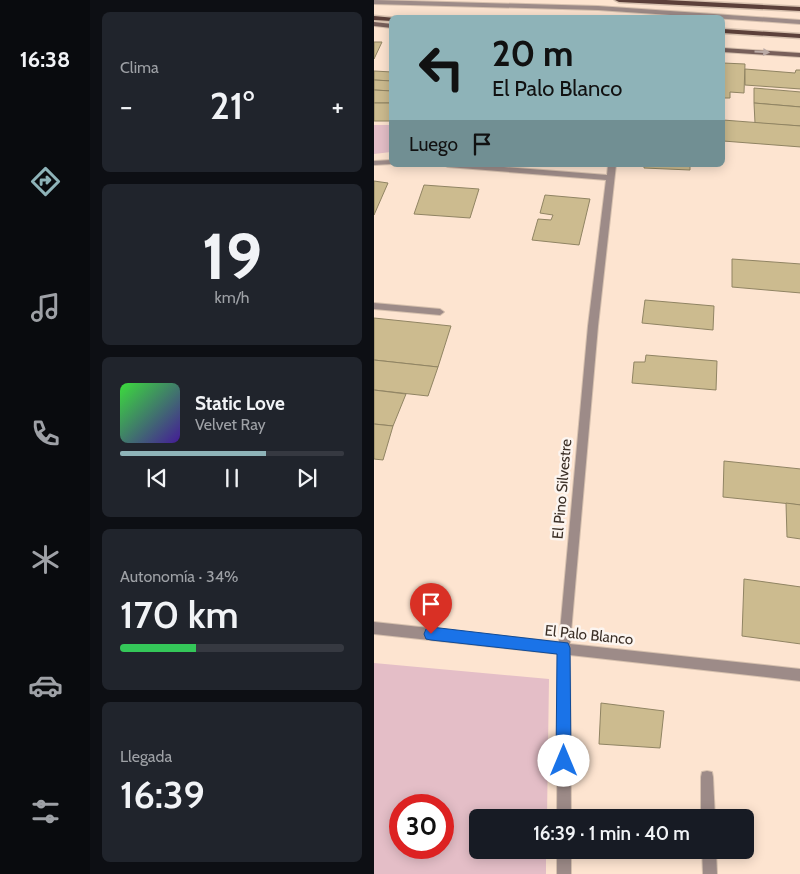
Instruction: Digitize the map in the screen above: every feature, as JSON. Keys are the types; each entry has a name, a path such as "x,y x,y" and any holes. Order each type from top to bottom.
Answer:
{"main road":[{"path":"619,0 800,9"},
{"path":"374,18 389,19"},
{"path":"725,32 800,36"}],"street":[{"path":"492,0 569,4 598,8"},
{"path":"374,2 598,8 699,15"},
{"path":"725,17 800,22"},
{"path":"374,24 389,26"},
{"path":"725,50 800,55"},
{"path":"374,163 389,162"},
{"path":"473,167 611,178"},
{"name":"El Pino Silvestre","path":"564,809 564,648 593,326 612,167"},
{"path":"374,306 440,312"},
{"name":"El Palo Blanco","path":"374,628 800,675"},
{"path":"707,777 708,809"},
{"path":"564,859 564,874"},
{"path":"710,859 710,874"}],"shaded area":[{"path":"374,125 389,125 389,152 374,154"},
{"path":"374,663 549,679 547,809 469,809 469,859 546,859 546,874 374,874"}],"building":[{"path":"374,42 382,42 374,59"},
{"path":"725,63 745,64 744,93 730,92 730,98 725,98"},
{"path":"745,69 795,73 796,70 801,70 801,89 745,85"},
{"path":"374,71 389,72 389,81 374,80"},
{"path":"374,80 389,81 389,91 374,90"},
{"path":"754,88 801,92 801,107 754,103"},
{"path":"374,90 389,91 389,103 374,103"},
{"path":"374,103 389,103 389,121 374,121"},
{"path":"754,103 801,107 801,126 755,123"},
{"path":"725,120 801,126 801,147 725,141"},
{"path":"690,167 690,170 644,168"},
{"path":"374,181 388,183 374,215"},
{"path":"424,185 479,189 470,218 414,214"},
{"path":"545,195 590,199 579,245 532,240 538,219 551,220 553,215 540,213"},
{"path":"732,259 801,264 801,293 732,287"},
{"path":"645,300 714,306 713,330 642,323"},
{"path":"374,318 451,326 438,367 374,360"},
{"path":"646,355 717,361 716,390 632,383 634,362 645,362"},
{"path":"374,360 438,367 428,396 374,390"},
{"path":"374,390 406,394 393,426 374,424"},
{"path":"374,424 393,426 383,460 374,459"},
{"path":"724,461 801,469 801,505 723,497"},
{"path":"786,503 801,505 801,539 787,537"},
{"path":"744,579 801,587 801,644 742,636"},
{"path":"601,703 664,711 660,748 599,744"}],"route":[{"path":"431,634 564,648 564,761"}]}
